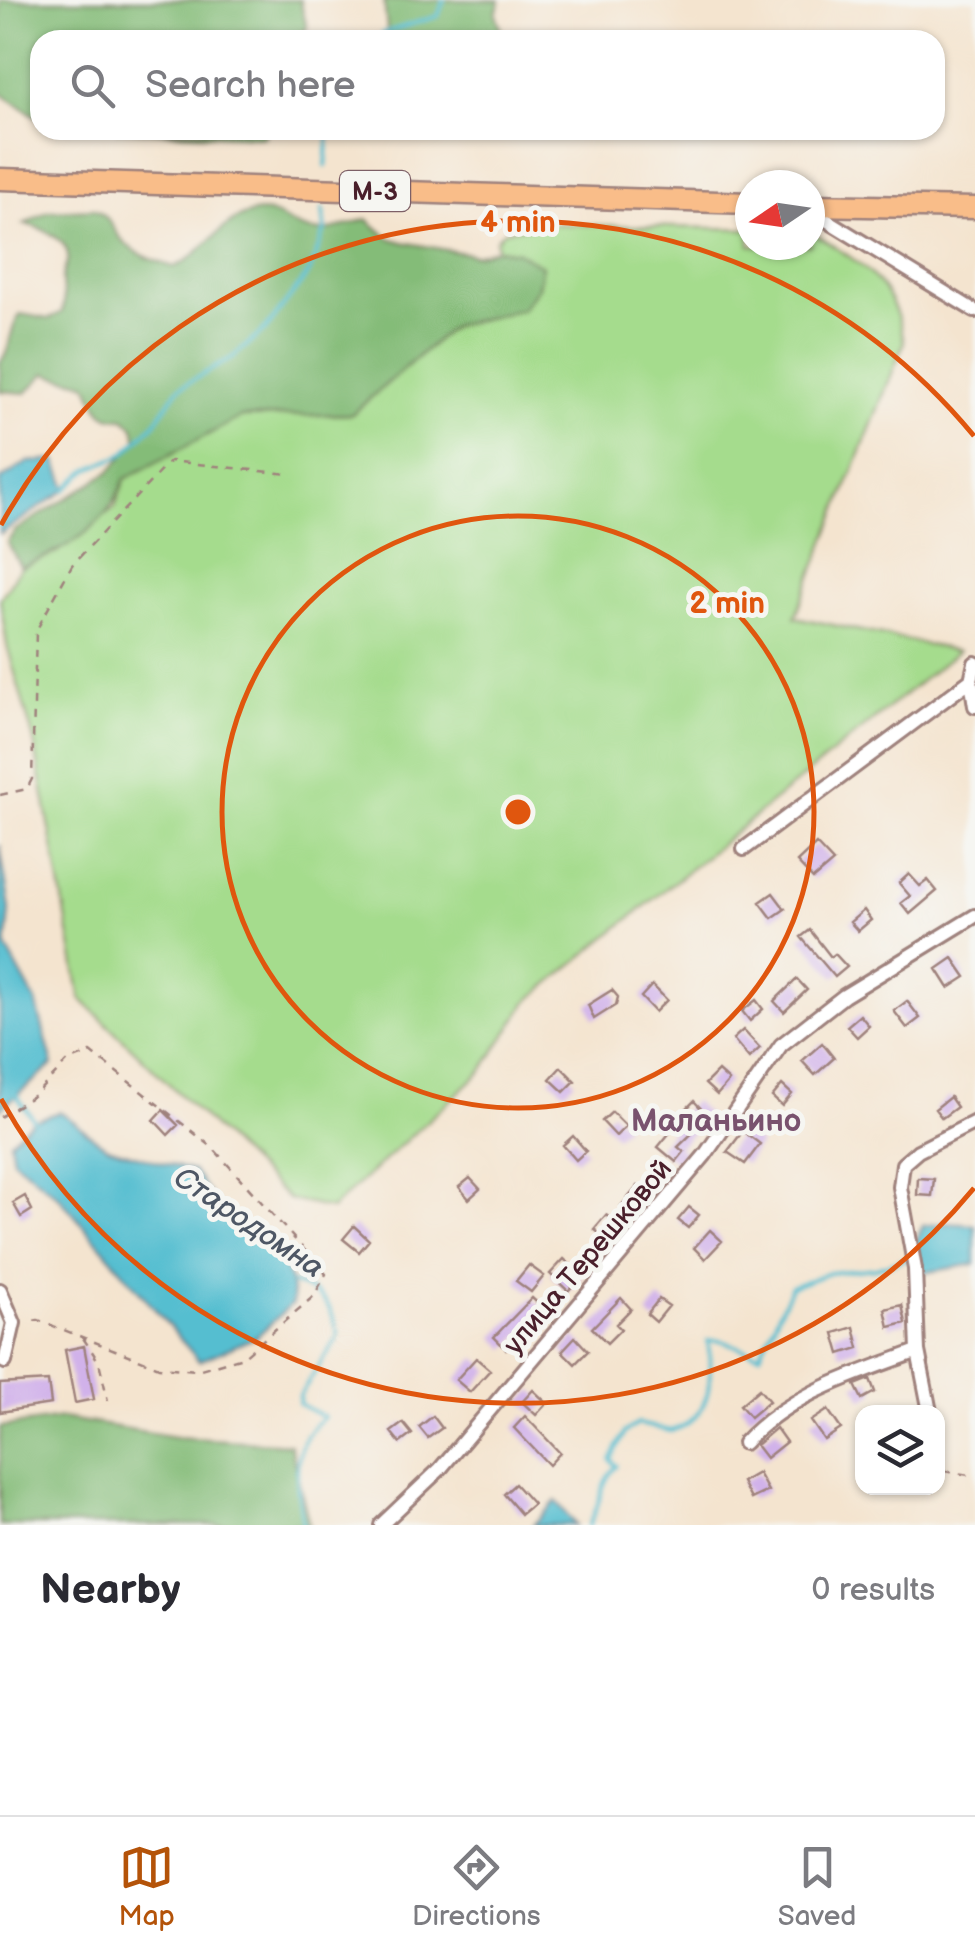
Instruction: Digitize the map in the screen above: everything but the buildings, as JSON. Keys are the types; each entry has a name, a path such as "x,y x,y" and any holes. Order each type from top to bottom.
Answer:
{"highway":[{"name":"М-3","path":"0,179 735,203"},
{"path":"825,208 975,208"}],"street":[{"path":"825,217 975,311"},
{"path":"975,663 971,680 975,706"},
{"path":"744,849 971,680"},
{"name":"улица Терешковой","path":"381,1525 440,1469 705,1154 781,1045 844,996 975,916"},
{"path":"929,1405 918,1351 915,1269 900,1187 903,1164 918,1151 975,1122"},
{"path":"0,1290 14,1323 5,1362"},
{"path":"744,1443 758,1427 820,1387 918,1351"}],"path":[{"path":"0,795 26,789 32,778 36,631 72,565 170,461 288,474"},
{"path":"0,1117 36,1094 67,1062 91,1052 212,1147 326,1274 314,1296 243,1357 220,1367 160,1367 38,1320 14,1323"},
{"path":"81,1336 99,1362 108,1401"},
{"path":"945,1471 975,1476"}],"green space":[{"path":"0,0 300,0 305,30 30,30 30,112 0,93"},
{"path":"384,0 500,0 496,14 502,30 387,30"},
{"path":"93,209 107,218 132,249 174,267 192,257 232,222 262,212 314,231 367,219 389,238 403,242 475,255 497,249 518,252 542,266 538,287 522,309 453,326 352,414 241,417 125,479 108,510 84,534 21,567 7,542 16,530 109,472 137,441 134,427 124,418 103,413 87,384 82,382 46,373 26,393 0,391 0,362 21,314 49,319 62,312 63,307 66,250 51,234 24,224 49,211"},
{"path":"554,224 735,229 735,260 825,260 825,241 872,275 892,303 904,343 795,617 958,651 528,1001 482,1071 331,1209 288,1199 81,999 34,741 7,645 0,599 21,567 54,554 115,507 125,479 142,468 241,417 352,414 453,326 522,309 518,252 497,249 496,240 505,230"},
{"path":"62,1418 176,1437 290,1444 309,1525 0,1525 0,1427"}],"water":[{"path":"56,460 67,489 0,534 0,480 28,462"},
{"path":"0,845 10,910 6,947 36,1002 53,1065 0,1109"},
{"path":"60,1112 111,1148 193,1171 216,1202 278,1258 291,1287 292,1304 256,1337 199,1361 59,1197 13,1159 10,1141 32,1121"},
{"path":"975,1225 975,1264 922,1273 915,1243 923,1226"},
{"path":"556,1501 576,1525 533,1525"}],"waterway":[{"name":"Стародомна","path":"393,30 438,16 444,0"},
{"name":"Стародомна","path":"326,166 328,140"},
{"name":"Стародомна","path":"65,490 87,470 124,454 155,423 179,388 232,358 266,329 310,271 325,230 323,209"},
{"name":"Стародомна","path":"15,1093 35,1122"},
{"path":"589,1525 607,1479 617,1466 611,1460 625,1432 638,1424 671,1431 685,1425 702,1407 709,1383 708,1341 722,1341 760,1354 791,1287 829,1273 876,1268 910,1257"},
{"name":"Стародомна","path":"293,1283 325,1302 338,1337 300,1395 299,1404 324,1417 304,1440 297,1466 303,1525"}],"district":[{"name":"Маланьино","path":"716,1120"}]}
